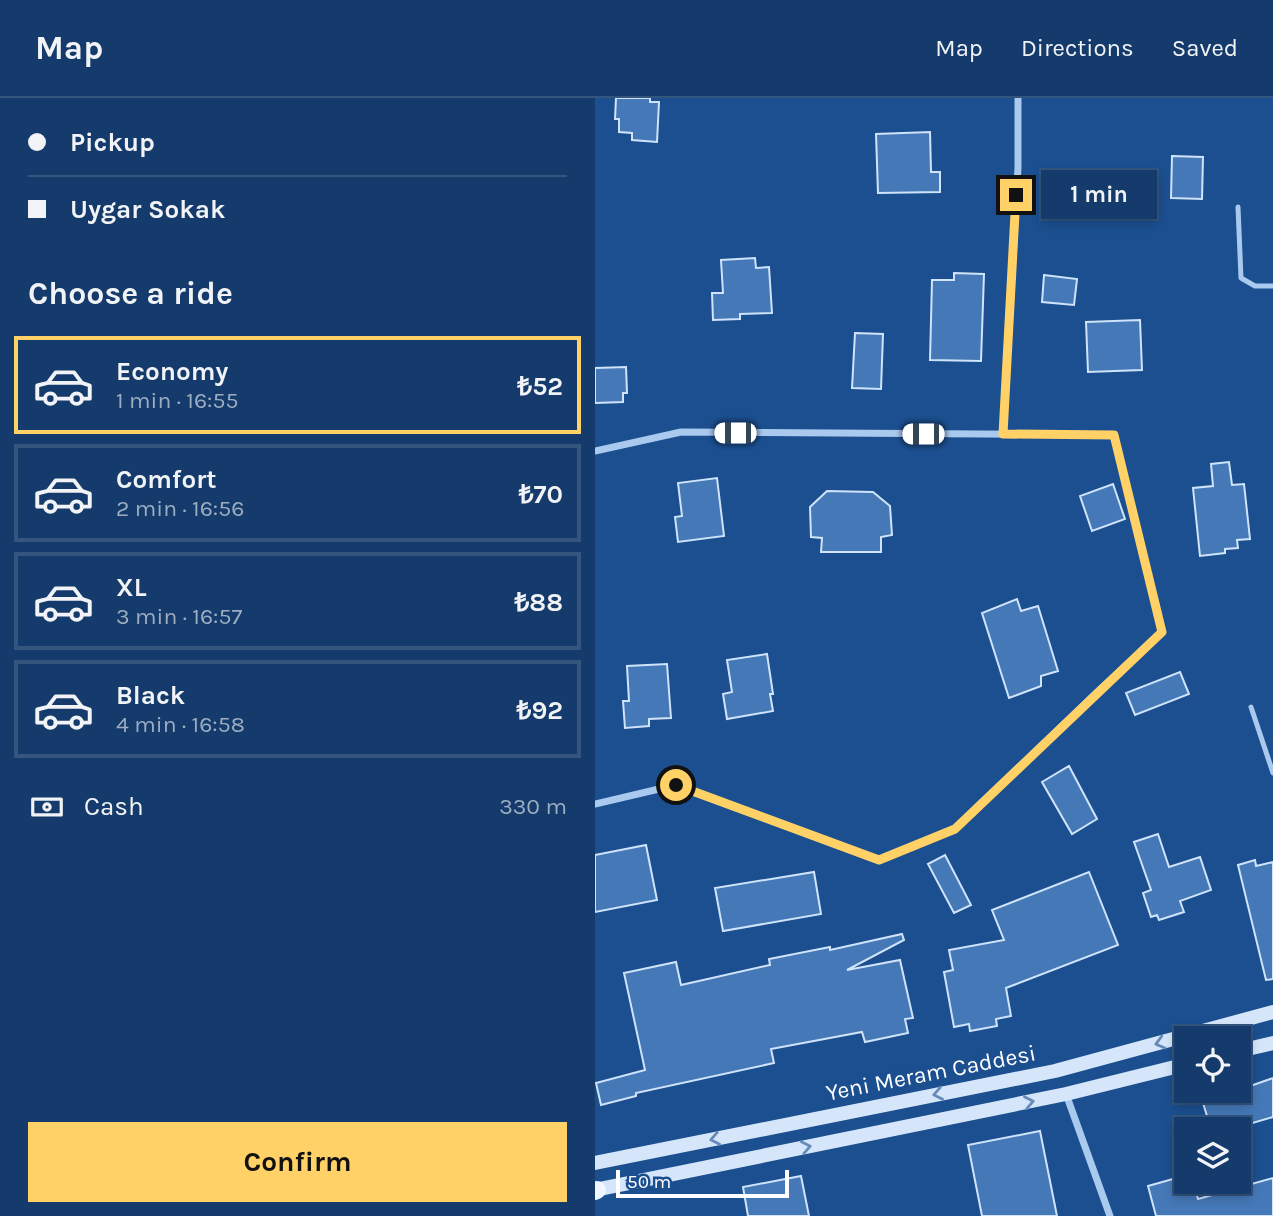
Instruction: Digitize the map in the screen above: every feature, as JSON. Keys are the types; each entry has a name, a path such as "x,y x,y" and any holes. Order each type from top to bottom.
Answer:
{"main road":[{"name":"Yeni Meram Caddesi","path":"595,1163 1055,1071 1273,1012"},
{"path":"1251,1048 1273,1043"},
{"name":"Yeni Meram Caddesi","path":"596,1190 1066,1094 1174,1067"}],"street":[{"path":"1003,434 1018,168 1019,98"},
{"path":"595,451 681,432 1114,435 1162,632 955,829 879,860 676,785 595,804"},
{"path":"1066,1094 1110,1216"}],"lane":[{"path":"1238,207 1241,278 1255,286 1273,286"},
{"path":"1251,707 1273,773"}],"building":[{"path":"616,98 650,98 650,102 659,102 657,142 632,140 632,133 619,132 619,119 615,119"},
{"path":"930,132 931,172 940,172 940,192 878,193 876,134"},
{"path":"1172,156 1203,157 1202,199 1171,198"},
{"path":"755,258 756,268 769,267 772,313 740,314 740,319 713,320 712,293 723,293 721,260"},
{"path":"954,273 984,274 981,361 930,360 932,280 954,280"},
{"path":"1044,275 1077,279 1074,305 1042,302"},
{"path":"1140,320 1142,370 1088,372 1086,322"},
{"path":"855,333 883,334 881,389 852,388"},
{"path":"626,367 627,393 623,393 623,402 595,403 595,368"},
{"path":"1229,462 1232,485 1244,484 1250,539 1237,540 1238,548 1225,549 1225,553 1200,556 1193,488 1213,486 1211,464"},
{"path":"717,478 724,536 678,542 675,517 682,516 678,483"},
{"path":"1113,484 1125,519 1092,531 1080,496"},
{"path":"827,491 873,492 890,506 892,535 881,537 881,552 821,552 822,538 811,537 810,507"},
{"path":"1017,599 1021,611 1038,606 1058,671 1041,676 1041,686 1009,698 982,613"},
{"path":"767,654 773,711 727,719 723,694 732,692 727,660"},
{"path":"667,664 671,718 649,719 649,726 625,728 623,701 629,701 627,666"},
{"path":"1180,672 1189,694 1135,715 1126,693"},
{"path":"1069,766 1097,819 1072,834 1042,782"},
{"path":"1158,834 1169,867 1200,857 1211,890 1180,901 1184,912 1159,920 1157,915 1151,917 1143,893 1151,890 1134,842"},
{"path":"646,845 657,900 595,912 595,855"},
{"path":"945,855 971,905 954,913 928,864"},
{"path":"1255,860 1256,866 1273,862 1273,979 1266,980 1238,865"},
{"path":"814,872 821,914 723,931 715,888"},
{"path":"1089,872 1118,945 1006,988 1011,1016 996,1019 997,1026 970,1031 969,1024 954,1027 944,972 953,970 949,950 1004,940 992,910"},
{"path":"902,934 904,940 847,970 900,960 913,1018 905,1019 908,1033 865,1042 862,1032 771,1049 774,1063 636,1093 636,1096 601,1105 596,1083 645,1070 624,973 676,962 681,985 770,965 769,959 830,947 830,950"},
{"path":"1273,1078 1273,1117 1251,1123 1251,1117 1207,1117 1203,1103 1251,1103 1251,1086"},
{"path":"1040,1131 1057,1216 982,1216 968,1145"},
{"path":"801,1176 809,1216 748,1216 743,1187"},
{"path":"1273,1178 1273,1216 1156,1216 1148,1186 1174,1179 1174,1194 1197,1194 1198,1199 1216,1194 1251,1194 1251,1184"}],"route":[{"path":"676,785 879,860 955,829 1162,632 1114,435 1003,434 1016,195"}]}
